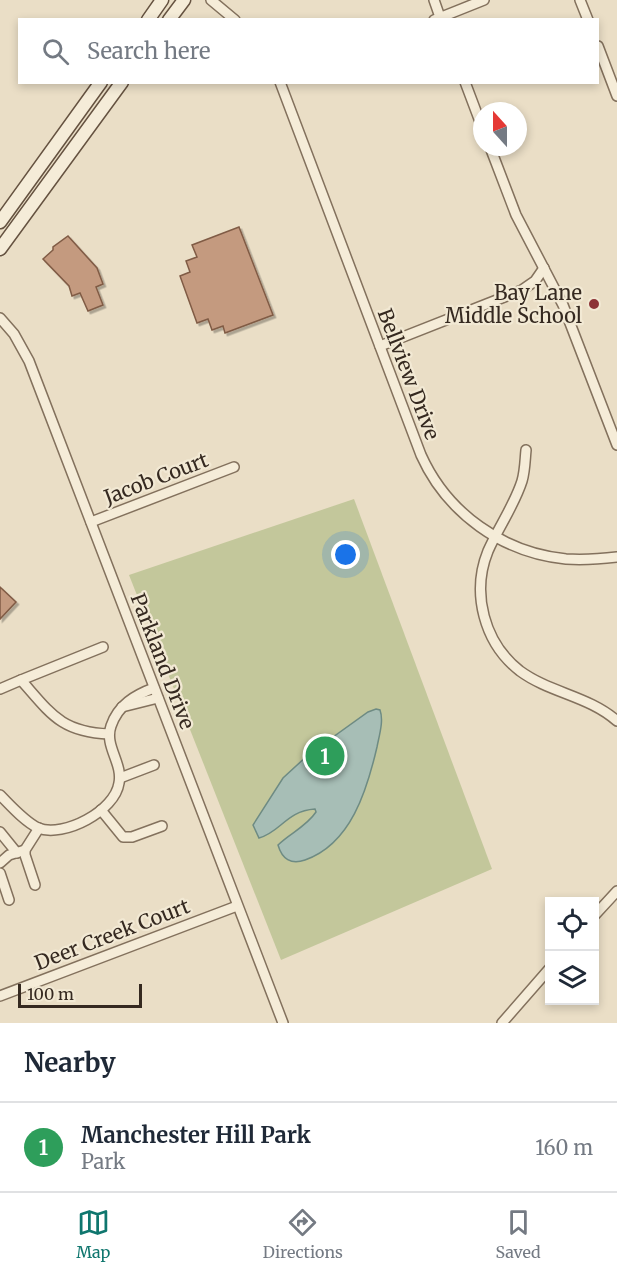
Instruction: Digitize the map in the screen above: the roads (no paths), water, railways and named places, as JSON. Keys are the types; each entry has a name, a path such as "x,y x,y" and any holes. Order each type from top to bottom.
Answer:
{"main road":[{"path":"149,18 162,0"},
{"path":"170,18 184,0"},
{"path":"0,222 100,84"},
{"path":"0,249 121,84"}],"street":[{"path":"211,0 233,18"},
{"path":"434,0 438,18"},
{"path":"440,18 484,0"},
{"path":"580,0 587,18"},
{"path":"599,50 617,96"},
{"name":"Bellview Drive","path":"281,84 430,472 447,496 459,510 495,537 514,546 549,556 585,559 617,557"},
{"path":"466,84 473,103"},
{"path":"493,156 516,215 563,305 617,445"},
{"path":"380,346 522,290 535,281 544,268"},
{"name":"Parkland Drive","path":"0,318 14,334 29,361 283,1023"},
{"path":"526,450 522,480 488,553 480,587 485,621 497,646 522,672 591,703 617,721"},
{"name":"Jacob Court","path":"91,522 234,467"},
{"path":"0,689 104,647"},
{"path":"21,680 54,717 67,726 94,733 109,734"},
{"path":"0,795 17,812 39,828 47,830 68,828 101,810 115,795 120,778 120,770 110,744 109,734 113,720 122,707 135,695 154,688"},
{"path":"122,707 158,698"},
{"path":"120,778 154,765"},
{"path":"101,810 123,837 132,837 162,826"},
{"path":"0,863 9,855 21,852 39,828"},
{"path":"0,832 25,855 35,885"},
{"path":"0,873 9,900"},
{"path":"599,911 617,891"},
{"name":"Deer Creek Court","path":"0,996 237,906"},
{"path":"502,1023 545,973"}],"water":[{"path":"380,710 381,714 380,733 368,781 354,814 334,842 321,852 305,860 295,862 288,860 278,845 308,822 316,812 315,809 290,817 273,831 259,838 253,825 283,778 308,755 368,712"}],"place":[{"name":"Bay Lane Middle School","path":"594,304"},
{"name":"Manchester Hill Park","path":"325,756"}]}
